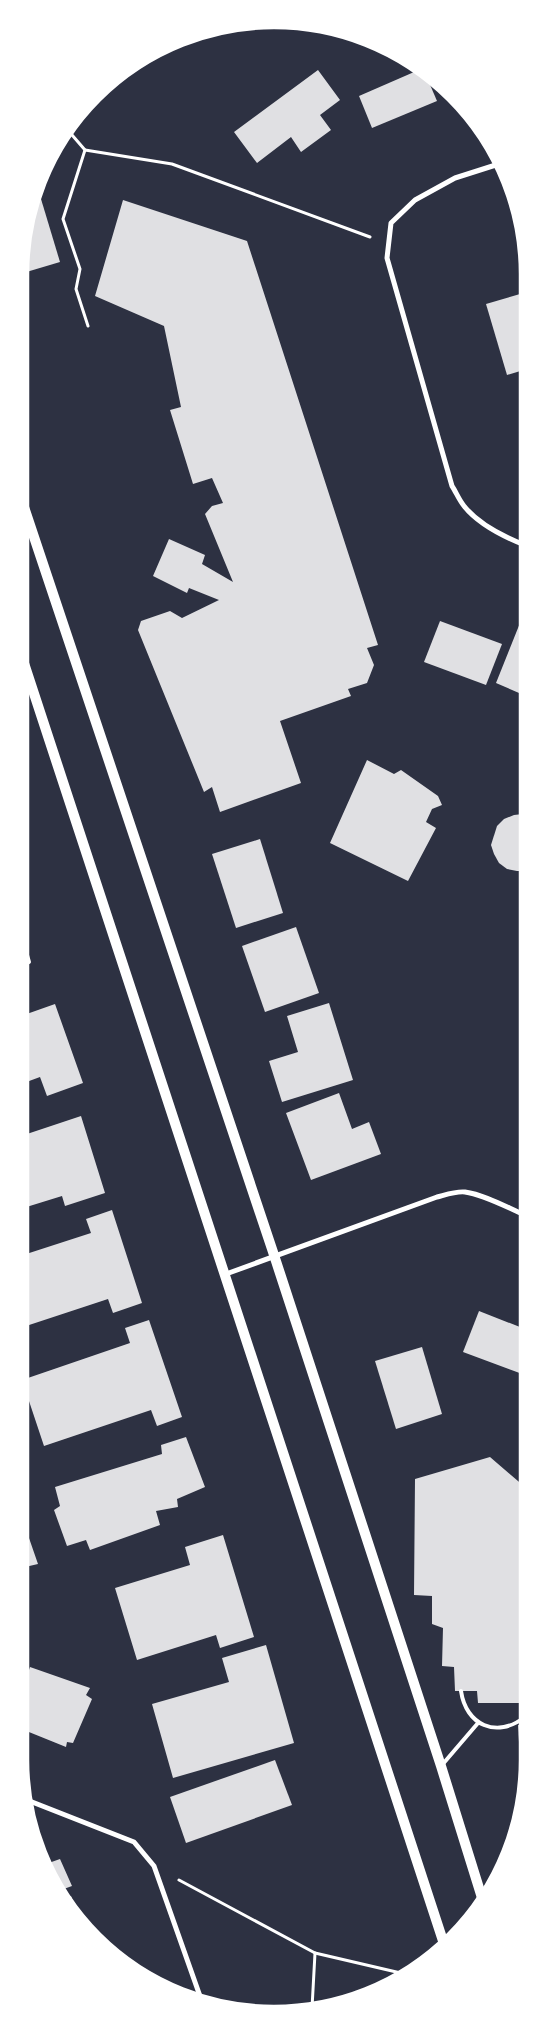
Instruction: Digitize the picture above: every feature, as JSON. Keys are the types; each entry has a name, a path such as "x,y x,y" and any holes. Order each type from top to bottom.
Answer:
{"main road":[{"path":"28,519 274,1255 441,1766 481,1893"},
{"path":"28,675 226,1274 442,1939"}],"street":[{"path":"495,165 456,178 415,200 391,223 387,258 452,486 464,506 486,525 520,543"},
{"path":"226,1274 437,1197 463,1192 483,1197 520,1213"},
{"path":"31,1802 134,1842 154,1866 199,1993"}],"lane":[{"path":"461,1691 463,1704 469,1715 478,1723 491,1728 503,1728 516,1724 520,1720"},
{"path":"441,1766 478,1723"}],"path":[{"path":"71,134 85,150 172,164 389,244"},
{"path":"85,150 62,218 80,269 76,289 88,326"},
{"path":"154,1866 315,1953 397,1972"},
{"path":"312,2002 315,1953"}],"building":[{"path":"318,70 340,100 320,115 331,130 301,152 291,137 257,163 234,132"},
{"path":"415,72 429,82 437,101 372,128 359,96"},
{"path":"40,197 60,262 28,272 32,226"},
{"path":"123,200 247,241 378,645 367,648 374,665 367,683 348,689 351,696 280,721 301,783 220,812 212,787 204,792 138,630 141,621 170,611 182,618 219,600 189,588 187,593 153,576 169,539 205,555 202,564 233,582 205,514 212,506 223,503 212,478 193,484 170,410 181,407 164,326 95,296"},
{"path":"520,294 520,371 507,375 486,304"},
{"path":"440,621 502,644 486,685 424,662"},
{"path":"520,623 520,693 496,683"},
{"path":"367,760 394,774 401,770 438,796 442,805 432,809 426,822 436,828 408,881 330,843"},
{"path":"520,814 520,871 507,869 499,863 491,845 497,826 504,819"},
{"path":"260,839 283,913 236,928 212,854"},
{"path":"296,927 319,993 265,1012 242,946"},
{"path":"329,1003 353,1080 282,1102 269,1061 298,1052 287,1016"},
{"path":"55,1004 83,1083 47,1096 40,1077 28,1081 28,1014"},
{"path":"339,1093 352,1129 369,1122 381,1154 311,1180 286,1113"},
{"path":"81,1116 105,1193 65,1206 62,1196 28,1207 28,1134"},
{"path":"112,1210 142,1303 113,1313 108,1299 28,1325 28,1253 91,1233 86,1219"},
{"path":"479,1311 520,1327 520,1373 463,1352"},
{"path":"149,1320 182,1417 157,1426 151,1410 44,1446 28,1398 28,1378 130,1343 125,1328"},
{"path":"422,1347 442,1414 396,1429 375,1361"},
{"path":"186,1437 205,1487 177,1499 178,1507 156,1511 160,1525 90,1550 86,1540 67,1546 54,1510 60,1506 55,1487 162,1454 161,1445"},
{"path":"490,1457 520,1483 520,1703 478,1703 477,1691 455,1691 454,1667 442,1666 443,1628 432,1624 432,1596 414,1595 415,1479"},
{"path":"28,1535 38,1564 28,1566"},
{"path":"223,1535 254,1637 220,1648 216,1635 137,1660 115,1588 190,1565 185,1547"},
{"path":"266,1645 294,1743 173,1778 152,1704 229,1682 222,1658"},
{"path":"30,1667 90,1688 86,1695 92,1699 73,1743 67,1742 66,1747 28,1732 28,1673"},
{"path":"518,1725 520,1725 520,1759"},
{"path":"275,1760 292,1805 186,1843 170,1797"},
{"path":"60,1859 72,1886 65,1889 50,1862"}]}
